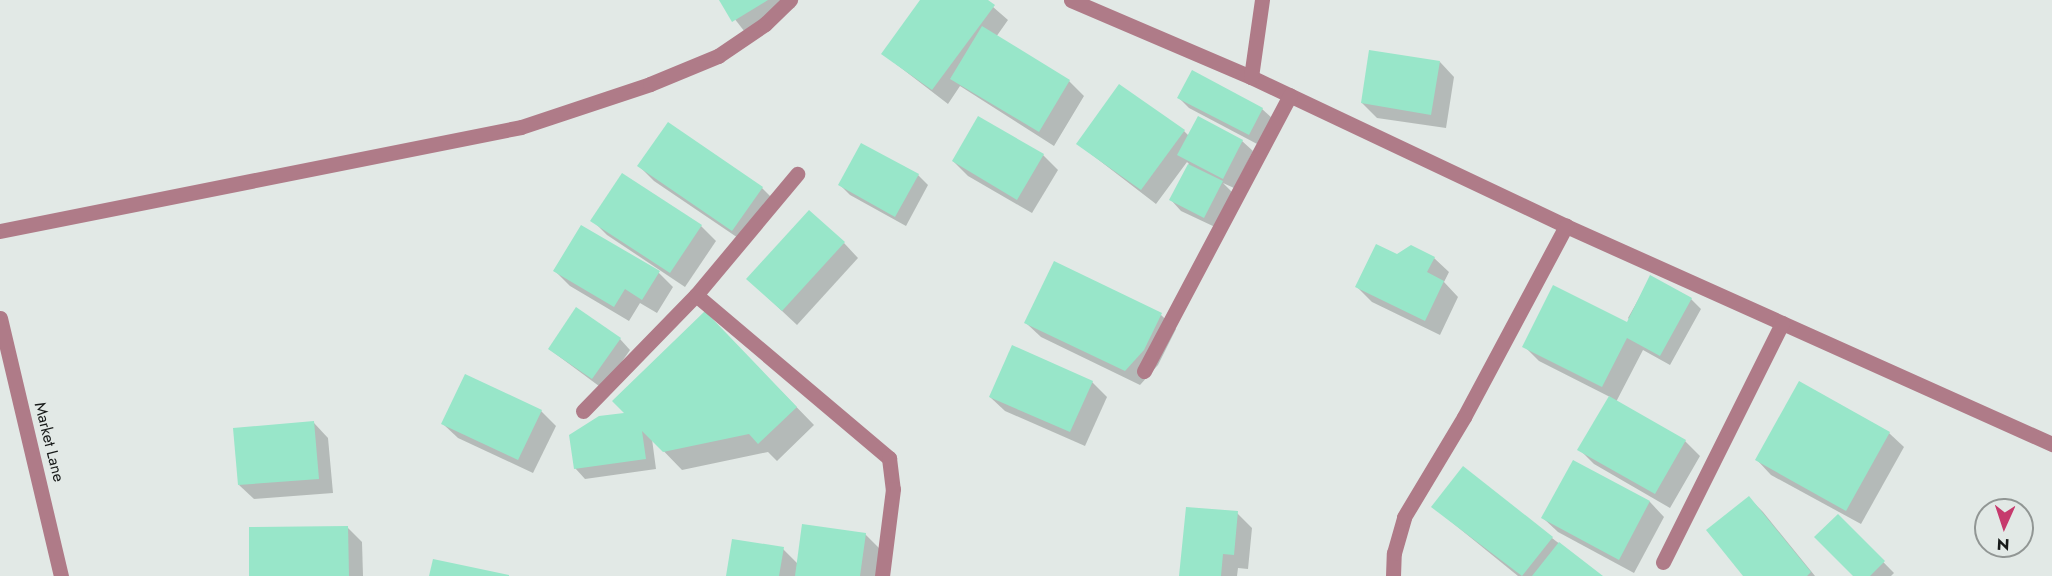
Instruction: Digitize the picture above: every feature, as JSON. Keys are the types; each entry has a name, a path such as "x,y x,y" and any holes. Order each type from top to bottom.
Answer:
{"street":[{"path":"0,231 521,127 650,84 718,56 765,24 790,0"},
{"path":"1071,0 1251,77 1566,226 2052,444"},
{"path":"1251,77 1262,0"},
{"path":"1144,371 1290,95"},
{"path":"583,411 696,296 797,174"},
{"path":"1394,576 1394,553 1404,517 1464,417 1566,226"},
{"path":"696,296 889,458 893,489 882,576"},
{"name":"Market Lane","path":"0,318 61,576"},
{"path":"1663,562 1782,323"}],"building":[{"path":"719,0 768,0 732,22"},
{"path":"920,0 988,0 995,5 932,90 881,54"},
{"path":"982,26 1070,80 1039,132 950,79"},
{"path":"1369,50 1440,61 1431,115 1361,103"},
{"path":"1192,70 1263,108 1249,135 1177,98"},
{"path":"1119,84 1185,130 1141,190 1076,144"},
{"path":"978,116 1044,154 1017,200 952,161"},
{"path":"1198,116 1243,140 1223,179 1177,155"},
{"path":"668,122 763,187 732,231 637,166"},
{"path":"861,143 919,174 895,217 838,185"},
{"path":"1188,164 1223,181 1204,218 1169,200"},
{"path":"622,173 702,225 670,273 590,221"},
{"path":"809,210 845,242 782,311 746,279"},
{"path":"581,225 660,271 642,300 625,289 614,307 553,271"},
{"path":"1376,244 1397,254 1411,245 1435,257 1427,272 1444,281 1425,321 1355,287"},
{"path":"1054,261 1162,313 1144,350 1125,371 1024,323"},
{"path":"1650,275 1692,298 1660,356 1627,338 1602,387 1522,347 1553,285 1627,322"},
{"path":"576,307 621,338 592,379 548,349"},
{"path":"705,311 797,407 758,444 749,434 663,452 642,431 646,459 574,469 569,435 599,416 624,413 612,401"},
{"path":"1012,345 1093,381 1070,432 989,397"},
{"path":"465,374 542,410 518,460 441,424"},
{"path":"1799,381 1890,432 1846,511 1755,460"},
{"path":"1609,396 1686,440 1655,494 1577,450"},
{"path":"314,421 319,479 238,485 233,428"},
{"path":"1573,460 1650,501 1619,560 1541,518"},
{"path":"1463,466 1553,537 1522,576 1431,507"},
{"path":"1749,496 1811,572 1807,576 1743,576 1706,530"},
{"path":"1186,507 1238,511 1234,555 1223,554 1221,576 1179,576"},
{"path":"1838,514 1885,561 1870,576 1853,576 1814,537"},
{"path":"802,524 866,533 860,576 795,576"},
{"path":"348,526 349,576 249,576 249,527"},
{"path":"732,539 784,547 779,576 726,576"},
{"path":"1559,542 1603,576 1532,576"},
{"path":"433,559 509,575 509,576 429,576"}]}
